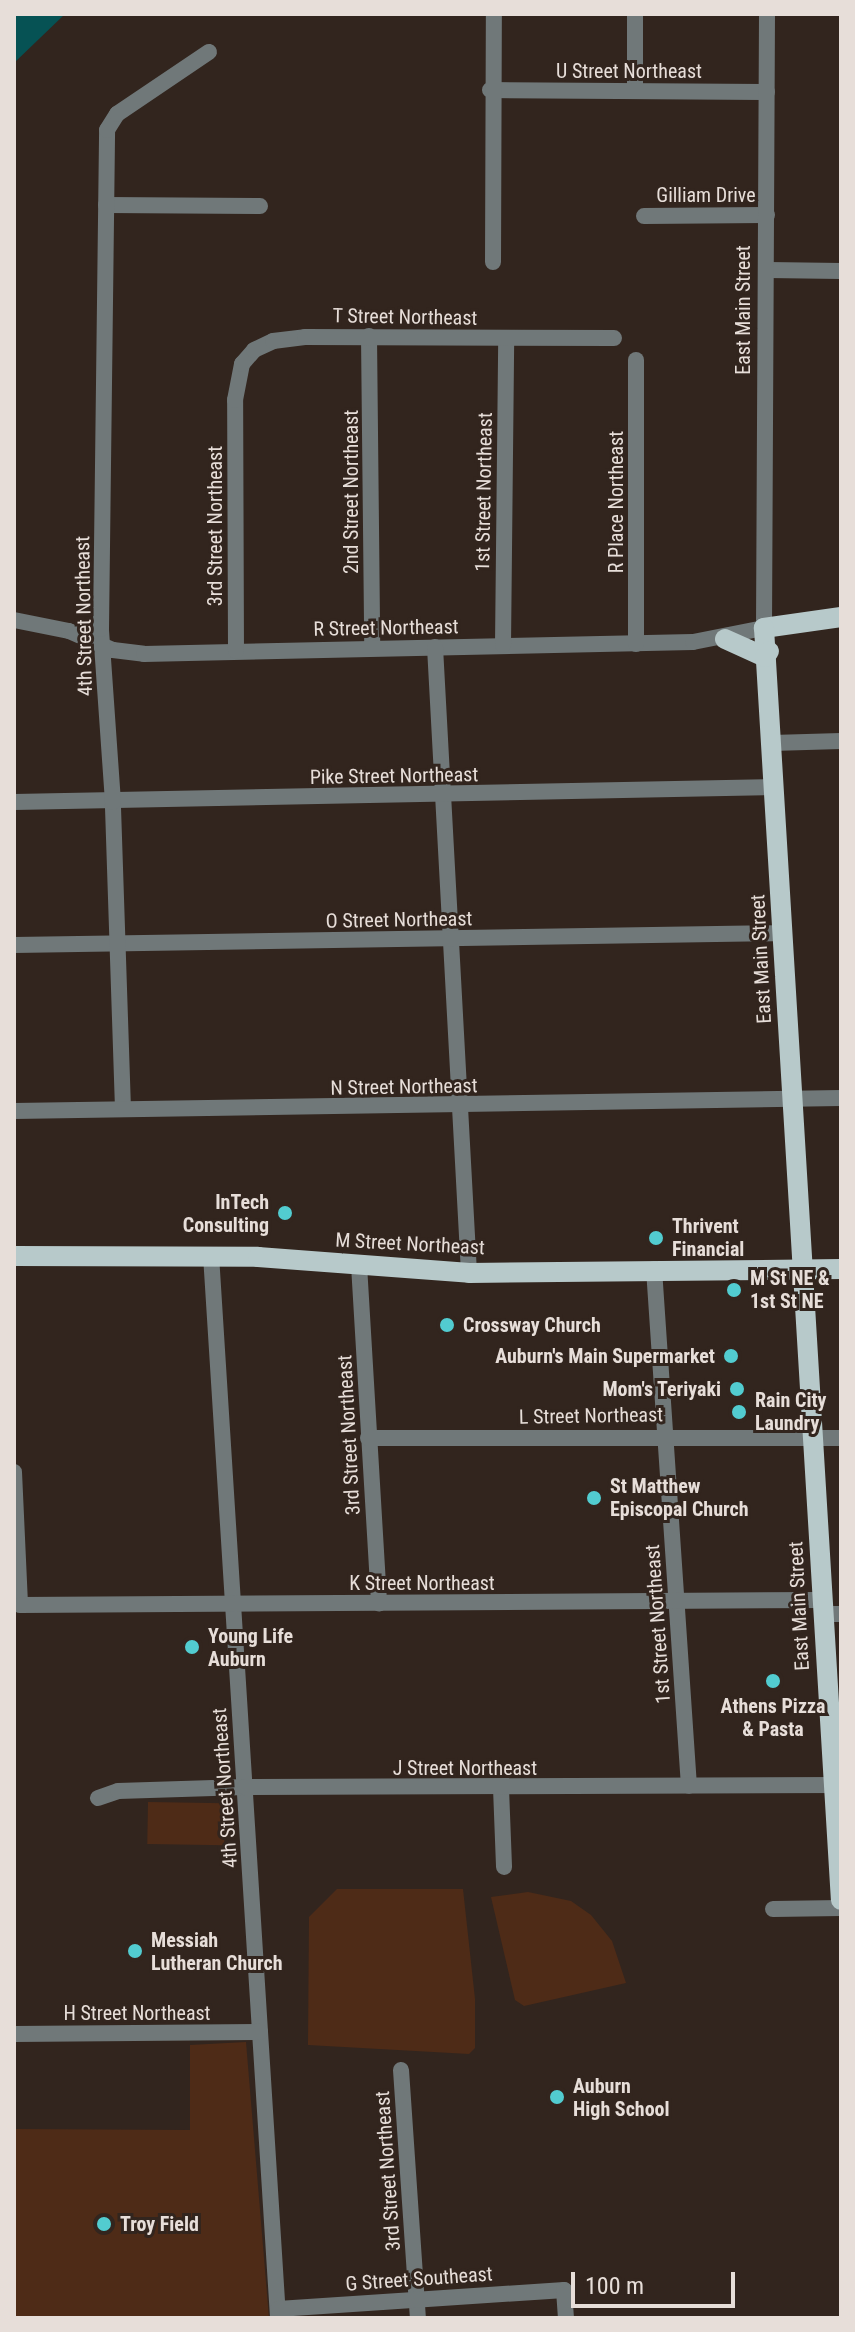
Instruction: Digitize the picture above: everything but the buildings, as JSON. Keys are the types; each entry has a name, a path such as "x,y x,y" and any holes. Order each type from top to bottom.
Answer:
{"main road":[{"path":"764,628 799,620 841,617"},
{"path":"725,639 765,657 799,620"},
{"name":"East Main Street","path":"764,628 813,1438 829,1610 841,1900"},
{"name":"M Street Northeast","path":"14,1256 211,1255 469,1273 841,1269"}],"street":[{"path":"493,262 490,90 494,14"},
{"path":"635,14 635,90"},
{"name":"East Main Street","path":"764,628 767,14"},
{"name":"4th Street Northeast","path":"123,1109 113,802 101,647 109,122 209,52"},
{"name":"U Street Northeast","path":"490,90 767,92"},
{"path":"106,205 260,206"},
{"name":"Gilliam Drive","path":"644,216 767,215"},
{"path":"768,270 841,271"},
{"name":"2nd Street Northeast","path":"369,336 372,648"},
{"name":"T Street Northeast","path":"235,400 242,364 262,345 305,337 614,338"},
{"name":"1st Street Northeast","path":"503,645 506,339"},
{"name":"R Place Northeast","path":"636,360 636,644"},
{"name":"3rd Street Northeast","path":"235,400 236,651"},
{"name":"R Street Northeast","path":"14,620 60,629 101,647 144,654 636,644 725,639 764,628"},
{"path":"435,647 469,1273"},
{"path":"772,743 841,741"},
{"name":"Pike Street Northeast","path":"14,802 774,787"},
{"name":"O Street Northeast","path":"14,945 784,933"},
{"name":"N Street Northeast","path":"14,1111 462,1107 841,1098"},
{"name":"4th Street Northeast","path":"211,1255 278,2313"},
{"name":"3rd Street Northeast","path":"359,1265 379,1603"},
{"name":"1st Street Northeast","path":"654,1269 689,1786"},
{"name":"L Street Northeast","path":"368,1438 665,1435 841,1438"},
{"name":"K Street Northeast","path":"14,1472 20,1605 676,1601 829,1610"},
{"name":"J Street Northeast","path":"98,1798 118,1791 245,1787 838,1785"},
{"path":"501,1788 504,1867"},
{"path":"773,1909 841,1908"},
{"name":"H Street Northeast","path":"14,2034 260,2032"},
{"name":"3rd Street Northeast","path":"401,2070 418,2318"},
{"name":"G Street Southeast","path":"278,2313 564,2290 566,2318"}],"shaded area":[{"path":"148,1802 225,1803 224,1845 147,1844"},
{"path":"337,1889 463,1889 475,1999 475,2048 469,2054 308,2045 309,1917"},
{"path":"528,1892 571,1901 591,1915 612,1941 626,1983 524,2006 515,2000 491,1897"},
{"path":"246,2042 269,2318 14,2318 14,2129 190,2130 190,2045"}],"water":[{"path":"14,14 65,14 14,63"}],"place":[{"name":"InTech Consulting","path":"285,1213"},
{"name":"Thrivent Financial","path":"656,1238"},
{"name":"M St NE & 1st St NE","path":"734,1290"},
{"name":"Crossway Church","path":"447,1325"},
{"name":"Auburn's Main Supermarket","path":"731,1356"},
{"name":"Mom's Teriyaki","path":"737,1389"},
{"name":"Rain City Laundry","path":"739,1412"},
{"name":"St Matthew Episcopal Church","path":"594,1498"},
{"name":"Young Life Auburn","path":"192,1647"},
{"name":"Athens Pizza & Pasta","path":"773,1681"},
{"name":"Messiah Lutheran Church","path":"135,1951"},
{"name":"Auburn High School","path":"557,2097"},
{"name":"Troy Field","path":"104,2224"}]}
